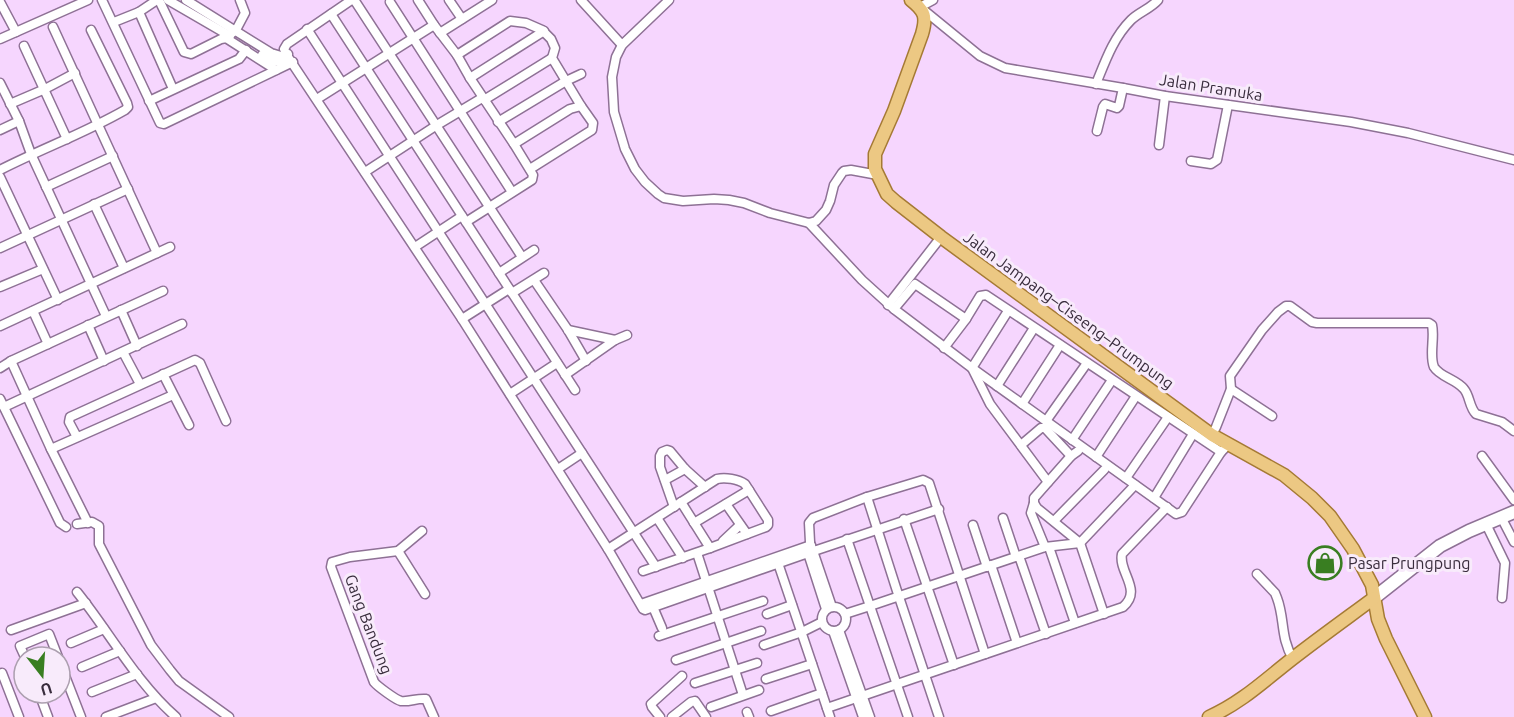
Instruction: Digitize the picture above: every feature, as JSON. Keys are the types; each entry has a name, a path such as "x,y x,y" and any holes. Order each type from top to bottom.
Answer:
{"main road":[{"path":"878,175 875,169 875,154 894,111 925,23 925,16 915,4"},
{"name":"Jalan Jampang–Ciseeng–Prumpung","path":"878,175 887,194 941,237 1212,435 1224,448 1284,475 1330,516 1353,549 1372,585 1378,619 1386,639 1425,717"},
{"path":"1209,717 1224,714 1440,546 1514,512"}],"street":[{"path":"0,39 74,0"},
{"path":"0,34 88,0"},
{"path":"102,0 158,121 164,124 276,70 290,58"},
{"path":"114,22 139,12 158,0 184,52 191,54 231,35 245,13 240,0"},
{"path":"168,0 231,35 271,53 290,58"},
{"path":"186,0 231,35 246,51 276,70"},
{"path":"415,247 438,232 490,207 532,180 531,173 514,144 483,99 457,55 418,0"},
{"path":"449,0 462,20"},
{"path":"441,33 492,0"},
{"path":"581,0 622,45"},
{"path":"669,0 622,45 616,57 612,77 614,112 625,148 635,169 658,194 664,198 683,201 729,200 809,223 816,221 826,210 834,185 844,171 851,170 878,175"},
{"path":"915,4 933,0"},
{"path":"1096,84 1113,44 1124,28 1133,18 1149,9 1158,0"},
{"path":"522,257 355,1 350,1 287,44 284,49 462,319 645,610 707,584 809,547 847,539 939,509"},
{"path":"0,2 15,30"},
{"path":"390,2 512,192"},
{"name":"Jalan Pramuka","path":"915,4 980,56 1005,68 1165,96 1351,122 1408,133 1514,160"},
{"path":"139,12 173,89"},
{"path":"331,14 575,390"},
{"path":"365,172 436,125 552,58 555,48 544,31 526,22 510,21 457,55"},
{"path":"317,99 434,25"},
{"path":"53,27 157,253"},
{"path":"307,29 656,567"},
{"path":"0,170 98,125 128,107 91,30"},
{"path":"470,78 544,31"},
{"path":"24,45 67,139"},
{"path":"149,101 239,59 246,51"},
{"path":"531,173 592,130 593,123 552,58"},
{"path":"10,104 75,73"},
{"path":"498,122 581,74"},
{"path":"0,83 106,316"},
{"path":"1097,131 1103,107 1105,104 1117,108 1123,88"},
{"path":"1159,145 1165,96"},
{"path":"1191,160 1211,164 1217,160 1228,105"},
{"path":"514,144 570,109 581,106"},
{"path":"0,130 19,121"},
{"path":"46,187 113,156"},
{"path":"0,177 58,300"},
{"path":"0,248 128,189"},
{"path":"94,204 124,268"},
{"path":"809,223 862,280 891,307 944,348 1176,514 1182,512 1224,448 1193,434 986,295 980,296 944,348"},
{"path":"891,307 941,237"},
{"path":"0,326 170,247"},
{"path":"499,273 534,250"},
{"path":"0,287 43,268"},
{"path":"462,319 485,304 544,273"},
{"path":"534,280 586,361"},
{"path":"891,307 915,284 966,319"},
{"path":"0,368 163,291"},
{"path":"1212,435 1231,389 1230,376 1262,330 1286,306 1290,306 1311,322 1317,323 1429,323 1432,327 1434,367 1462,386 1476,414 1502,422 1514,431"},
{"path":"121,310 137,346"},
{"path":"33,311 48,344"},
{"path":"972,368 1008,311"},
{"path":"66,527 60,524 2,403 28,397 182,324"},
{"path":"88,325 104,361"},
{"path":"997,386 1034,328"},
{"path":"568,330 615,340"},
{"path":"565,375 615,340 627,335"},
{"path":"1022,404 1060,345"},
{"path":"123,352 140,384"},
{"path":"76,437 69,422 70,417 191,361 198,360 226,422"},
{"path":"11,361 88,523"},
{"path":"510,394 557,363"},
{"path":"1046,421 1087,363"},
{"path":"972,368 990,404 1048,482"},
{"path":"163,374 189,425"},
{"path":"1072,440 1112,380"},
{"path":"1231,389 1272,416"},
{"path":"51,448 173,395"},
{"path":"1096,457 1136,396"},
{"path":"1126,478 1168,417"},
{"path":"1021,445 1041,428 1045,428 1075,454 1034,498 1031,513 1047,547 1075,623"},
{"path":"1154,498 1193,434"},
{"path":"705,487 668,450 660,456 660,467 677,505 694,523 710,548"},
{"path":"558,469 582,453"},
{"path":"1482,456 1514,500"},
{"path":"665,480 685,469"},
{"path":"1054,521 1104,470"},
{"path":"608,549 721,478 741,481 745,484 768,520 766,527 643,571"},
{"path":"829,608 809,547 809,523 813,518 867,497 923,480 929,483 939,509 985,654"},
{"path":"845,614 1047,547 1080,543 1135,485"},
{"path":"694,523 749,490"},
{"path":"867,497 939,717"},
{"path":"1034,503 1037,508 1080,543 1104,614"},
{"path":"726,504 747,534"},
{"path":"778,563 829,712 860,697 1126,605 1131,589 1121,560 1122,554 1167,507"},
{"path":"1501,517 1514,542"},
{"path":"657,518 683,558"},
{"path":"1002,518 1046,634"},
{"path":"904,519 954,665"},
{"path":"78,524 92,522 99,526 99,544 157,653 179,681 229,717"},
{"path":"1486,524 1505,563 1502,598"},
{"path":"720,544 740,525"},
{"path":"973,525 1017,643"},
{"path":"422,531 398,551 425,594"},
{"path":"847,539 908,717"},
{"path":"640,604 778,563 809,547"},
{"name":"Gang Bandung","path":"398,551 344,558 332,562 331,567 374,682 398,700 426,699 434,717"},
{"path":"697,553 743,695"},
{"path":"1257,573 1278,598 1283,636 1293,659"},
{"path":"77,592 137,674 175,717"},
{"path":"653,607 661,632 763,601"},
{"path":"11,630 86,603"},
{"path":"767,614 792,605"},
{"path":"837,607 845,614 845,623 836,630 828,630 822,622 821,617 829,608 837,607"},
{"path":"764,645 802,632 822,622"},
{"path":"71,643 104,628"},
{"path":"836,630 860,697 870,717"},
{"path":"675,660 761,631"},
{"path":"22,645 49,634 53,645"},
{"path":"82,667 120,651"},
{"path":"695,683 757,663"},
{"path":"766,679 812,664"},
{"path":"2,673 19,717"},
{"path":"92,692 137,674"},
{"path":"660,717 651,704 682,676"},
{"path":"711,707 759,690"},
{"path":"771,711 822,693"},
{"path":"72,694 81,717"},
{"path":"860,697 863,717"},
{"path":"106,717 156,698"},
{"path":"672,717 695,701 706,717"}],"place":[{"name":"Pasar Prungpung","path":"1325,563"}]}
